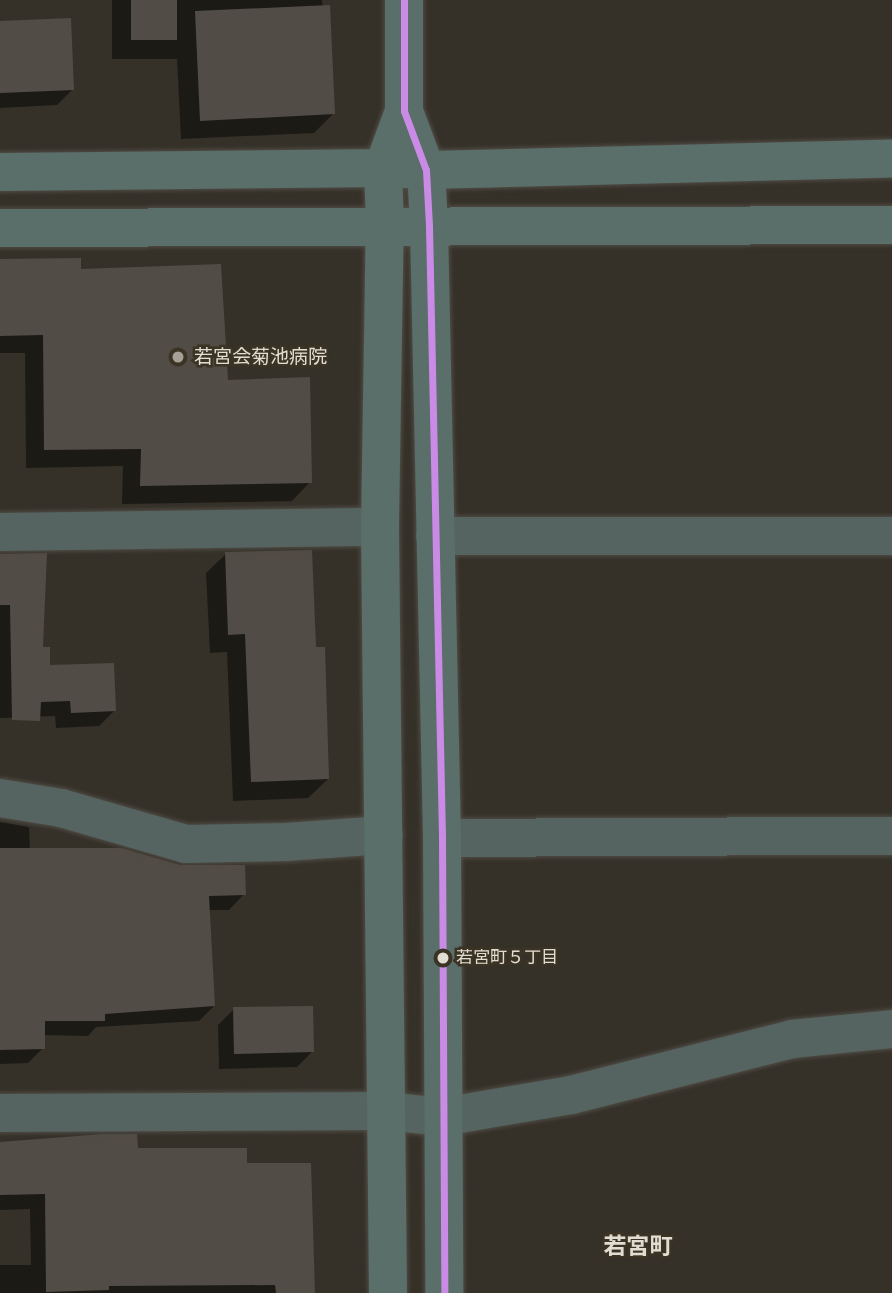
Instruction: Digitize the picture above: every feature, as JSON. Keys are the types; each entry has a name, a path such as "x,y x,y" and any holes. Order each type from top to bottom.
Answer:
{"street":[{"path":"388,1293 380,527 385,225 383,168 404,111 404,0"},
{"path":"404,111 426,170 429,226 442,838 444,1293"},
{"path":"0,172 383,168 426,170 892,159"},
{"path":"0,228 892,225"},
{"path":"0,532 380,527"},
{"path":"435,536 892,536"},
{"path":"0,798 61,808 186,844 286,842 384,835"},
{"path":"442,838 892,836"},
{"path":"0,1113 385,1111 442,1117 570,1095 792,1038 892,1030"}],"building":[{"path":"131,0 177,0 177,40 131,40"},
{"path":"330,5 335,114 200,121 195,11"},
{"path":"71,18 74,90 0,93 0,21"},
{"path":"81,258 81,269 221,264 228,380 310,377 312,483 140,486 141,449 44,450 43,335 0,336 0,259"},
{"path":"312,550 316,647 325,647 329,779 251,782 245,634 228,635 225,552"},
{"path":"47,553 43,647 50,647 50,665 114,663 116,711 71,713 70,701 41,702 40,721 12,720 10,605 0,605 0,554"},
{"path":"0,848 121,848 180,865 245,865 246,895 209,896 215,1006 105,1014 105,1021 45,1021 45,1049 0,1050"},
{"path":"313,1006 314,1052 234,1054 233,1007"},
{"path":"137,1134 138,1148 247,1148 247,1163 311,1163 315,1293 276,1293 275,1285 109,1286 109,1290 46,1292 45,1194 0,1195 0,1142"}],"transit line":[{"path":"404,0 404,111 426,170 429,226 442,838 444,1293"}],"place":[{"name":"若宮会菊池病院","path":"178,357"},
{"name":"若宮町５丁目","path":"443,958"}],"district":[{"name":"若宮町","path":"638,1246"}]}
